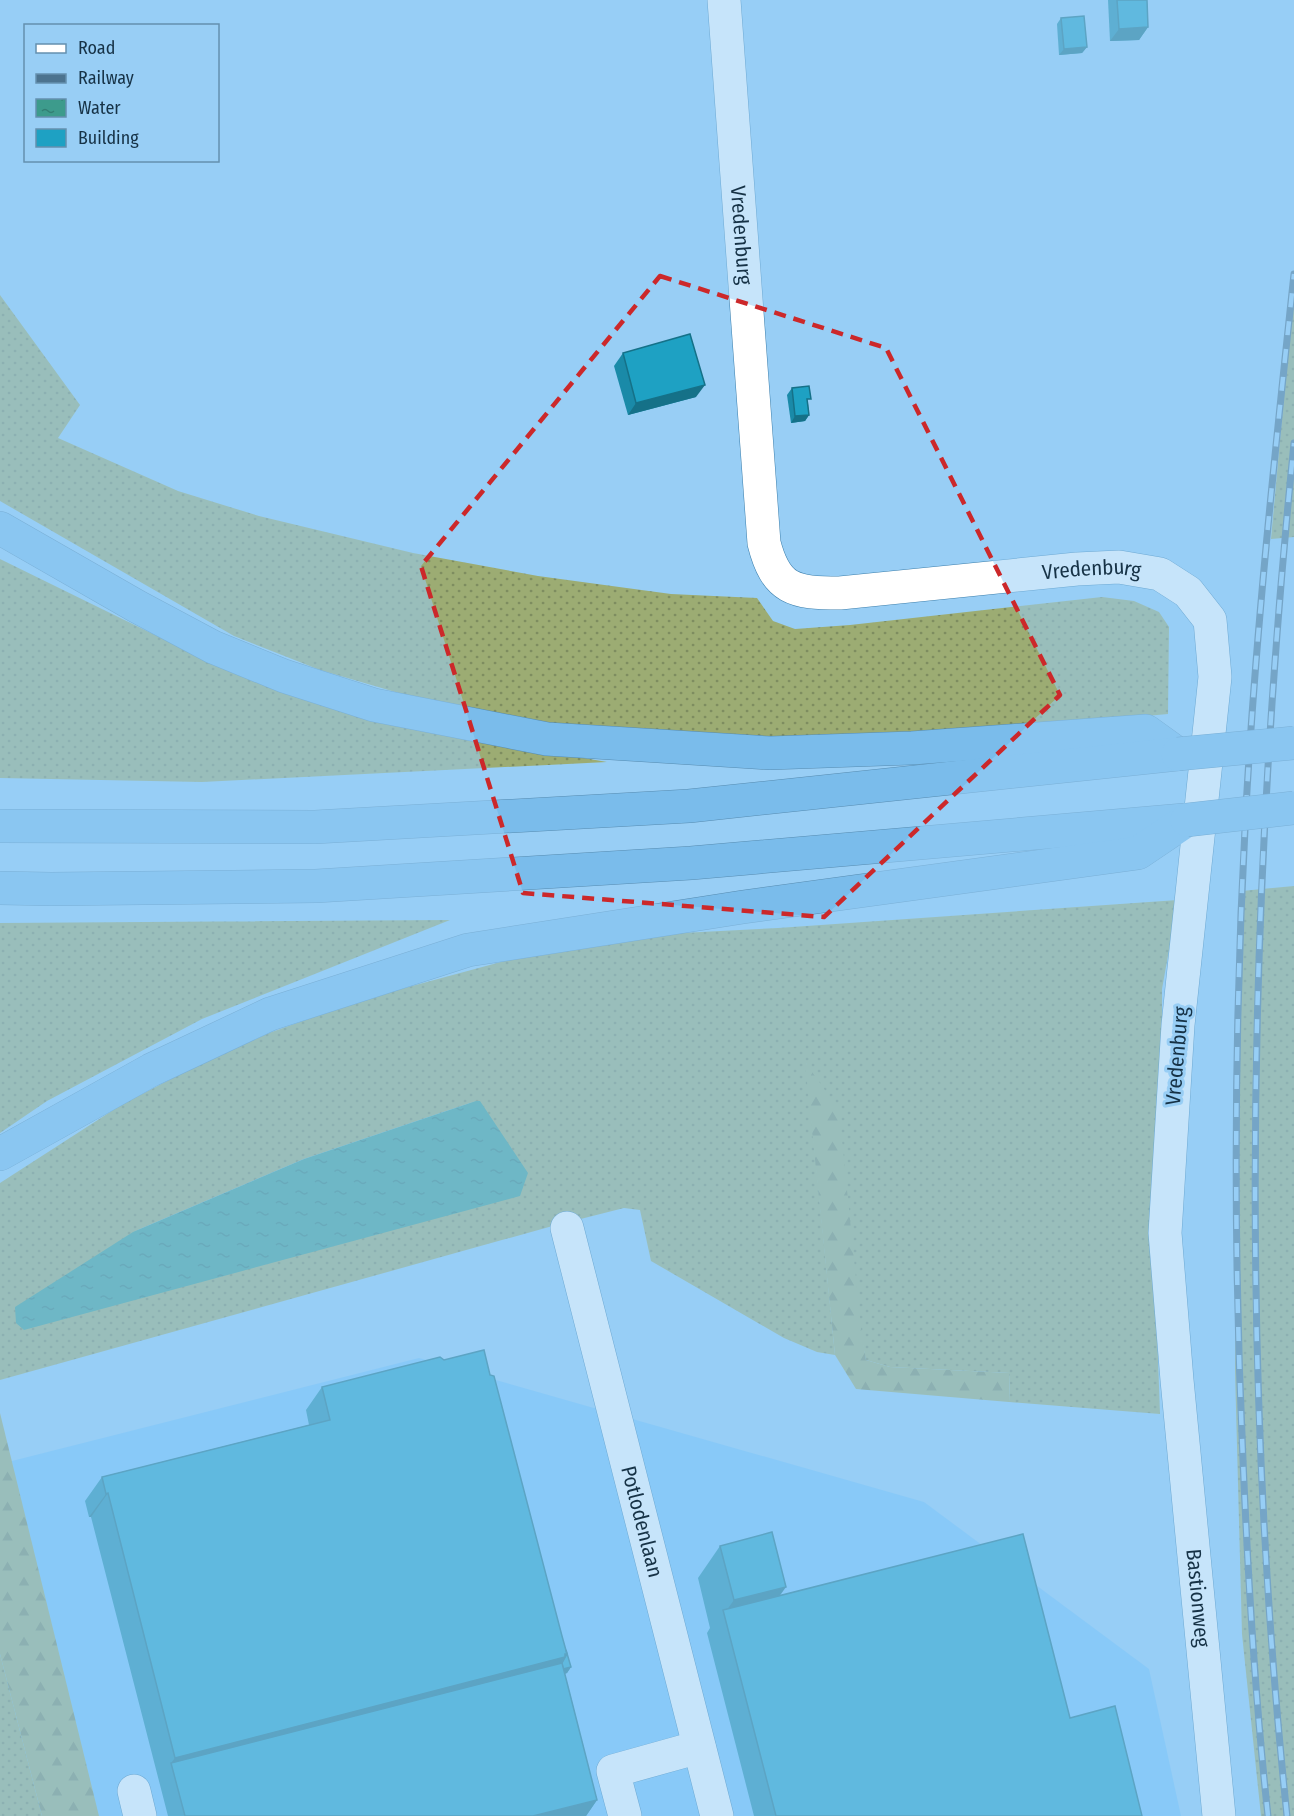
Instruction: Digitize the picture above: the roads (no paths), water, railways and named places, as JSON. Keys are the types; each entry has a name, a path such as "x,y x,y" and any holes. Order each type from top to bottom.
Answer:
{"highway":[{"path":"0,528 213,647 284,676 374,705 547,740 770,753 912,748 1145,745 1178,754 1294,743"},
{"path":"0,826 315,827 677,806 1145,745"},
{"path":"0,1154 151,1070 270,1014 468,950 743,907 1139,839 1186,820 1294,808"},
{"path":"0,888 328,885 1139,839"}],"street":[{"name":"Vredenburg","path":"724,0 764,543 770,564 777,576 789,586 808,592 840,593 1077,569 1119,567 1160,574 1188,592 1210,620 1215,677 1178,1025 1165,1233 1177,1380"},
{"name":"Potlodenlaan","path":"567,1228 717,1816"},
{"name":"Bastionweg","path":"1177,1380 1219,1816"},
{"path":"625,1816 613,1770 699,1747"}],"water":[{"path":"480,1101 528,1173 520,1196 24,1330 16,1323 15,1307 133,1232 304,1159"}],"railway":[{"path":"1268,1816 1259,1727 1243,1460 1236,1216 1237,1052 1242,889 1250,741 1267,541 1294,274"},
{"path":"1287,1816 1272,1644 1261,1473 1256,1301 1255,1129 1259,957 1267,786 1294,443"}]}
